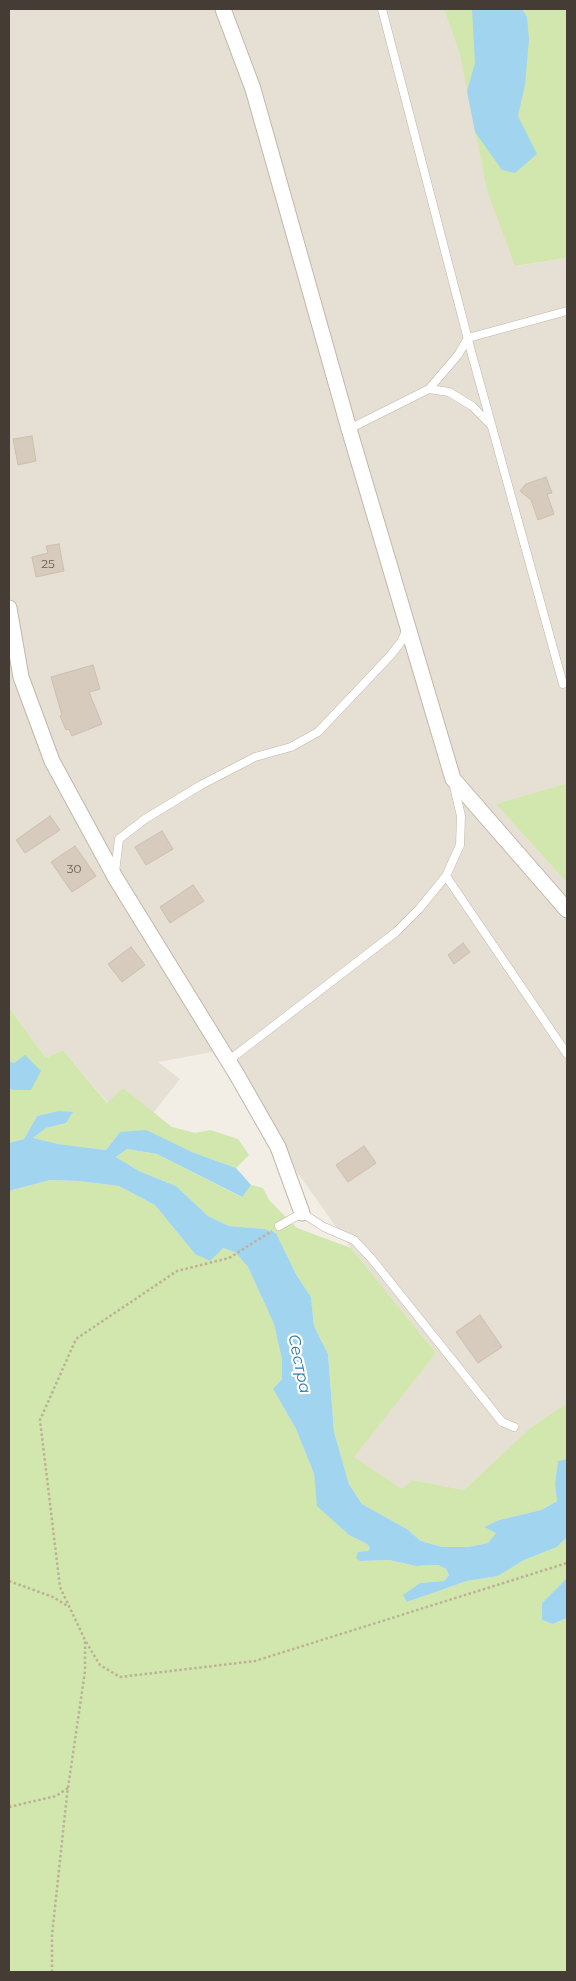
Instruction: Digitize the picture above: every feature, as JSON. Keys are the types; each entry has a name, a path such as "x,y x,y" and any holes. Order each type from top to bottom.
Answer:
{"street":[{"path":"223,9 253,89 349,429 453,779 567,910"},
{"path":"9,608 21,677 52,760 115,877 228,1061 278,1147 302,1213"}],"lane":[{"path":"382,9 468,338 563,684"},
{"path":"349,429 428,389 458,355 468,338 567,312"},
{"path":"428,389 449,392 472,406 492,426"},
{"path":"115,877 118,839 145,819 201,785 255,757 291,747 318,732 390,656 401,642 407,628"},
{"path":"228,1061 396,932 419,909 446,876 460,845 461,816 453,779"},
{"path":"446,876 567,1054"},
{"path":"279,1226 302,1213 324,1227 354,1240 371,1258 502,1422 514,1427"}],"path":[{"path":"279,1226 229,1258 177,1271 76,1339 40,1420 60,1587 85,1640 100,1665 120,1677 256,1661 567,1563"},
{"path":"9,1581 53,1597 70,1608"},
{"path":"52,1972 52,1935 68,1788 85,1671 85,1640"},
{"path":"9,1807 56,1796 68,1788"}],"shaded area":[{"path":"9,9 444,9 460,55 516,266 567,258 567,783 496,804 567,883 567,1403 529,1429 464,1490 413,1480 403,1490 353,1457 436,1353 351,1248 212,1052 158,1062 180,1079 153,1113 123,1088 108,1103 63,1050 46,1058 9,1008"}],"green space":[{"path":"444,9 567,9 567,258 515,266 487,190 460,55"},
{"path":"567,783 567,883 496,804"},
{"path":"9,1008 46,1058 63,1050 107,1103 123,1088 172,1127 195,1133 210,1130 238,1139 249,1155 236,1168 192,1152 120,1132 106,1150 58,1144 32,1138 46,1128 66,1123 72,1113 58,1111 37,1116 24,1139 9,1143 9,1088 13,1090 14,1063 9,1061"},
{"path":"127,1149 157,1154 241,1197 251,1185 263,1188 269,1200 297,1228 351,1248 436,1353 354,1457 402,1489 413,1480 464,1490 529,1429 567,1403 567,1459 558,1461 555,1483 558,1500 541,1510 499,1520 484,1527 497,1533 488,1543 468,1547 443,1547 421,1541 407,1529 362,1504 349,1484 334,1432 328,1354 314,1326 311,1297 297,1276 276,1233 265,1229 229,1226 208,1216 176,1186 139,1171 116,1157"},
{"path":"50,1180 79,1181 119,1186 155,1205 195,1254 223,1248 235,1252 248,1267 274,1324 282,1360 282,1379 273,1389 296,1429 314,1474 318,1506 349,1535 367,1544 370,1548 360,1561 389,1560 416,1566 438,1565 446,1569 449,1575 444,1581 420,1583 407,1602 467,1581 498,1576 524,1560 557,1547 567,1537 567,1579 542,1603 542,1620 553,1624 567,1618 567,1972 9,1972 9,1191"}],"water":[{"path":"472,9 522,9 527,17 529,39 525,85 518,116 537,154 515,173 502,170 475,132 467,91 475,63"},
{"path":"25,1055 41,1071 31,1090 13,1090 9,1088 9,1061 14,1063"},
{"name":"Сестра","path":"58,1111 73,1112 66,1123 46,1128 33,1138 58,1144 106,1150 120,1132 146,1130 192,1152 236,1168 251,1185 242,1197 157,1154 127,1149 116,1157 139,1171 176,1186 208,1216 229,1226 265,1229 276,1233 297,1276 311,1297 314,1326 328,1354 334,1432 349,1484 362,1504 407,1529 421,1541 443,1547 468,1547 488,1543 496,1533 484,1527 499,1520 541,1510 557,1501 555,1483 558,1461 567,1459 567,1537 557,1547 524,1560 498,1576 467,1581 407,1602 403,1595 420,1583 444,1581 449,1575 446,1569 438,1565 416,1566 389,1560 360,1561 356,1558 358,1552 368,1551 370,1548 367,1544 349,1535 317,1506 314,1474 296,1429 273,1389 282,1379 282,1360 274,1324 248,1267 235,1252 223,1248 210,1261 195,1254 155,1205 119,1186 79,1181 50,1180 9,1191 9,1143 24,1139 37,1116"},
{"path":"567,1579 567,1618 553,1624 542,1620 542,1603"}],"building":[{"path":"32,436 36,461 18,465 13,439"},
{"path":"546,477 552,493 547,494 554,514 538,520 531,500 520,491 526,484"},
{"path":"59,544 64,571 36,577 32,557 48,553 46,546"},
{"path":"93,665 100,689 89,692 102,724 72,736 69,729 66,730 60,716 62,715 51,677"},
{"path":"50,816 60,830 25,853 16,840"},
{"path":"162,831 173,849 146,865 135,847"},
{"path":"75,846 96,876 72,892 51,862"},
{"path":"193,885 204,901 170,923 160,907"},
{"path":"463,943 470,952 454,964 448,955"},
{"path":"131,947 145,965 122,982 108,964"},
{"path":"364,1146 376,1163 348,1182 336,1165"},
{"path":"480,1315 502,1347 478,1363 456,1332"}]}
